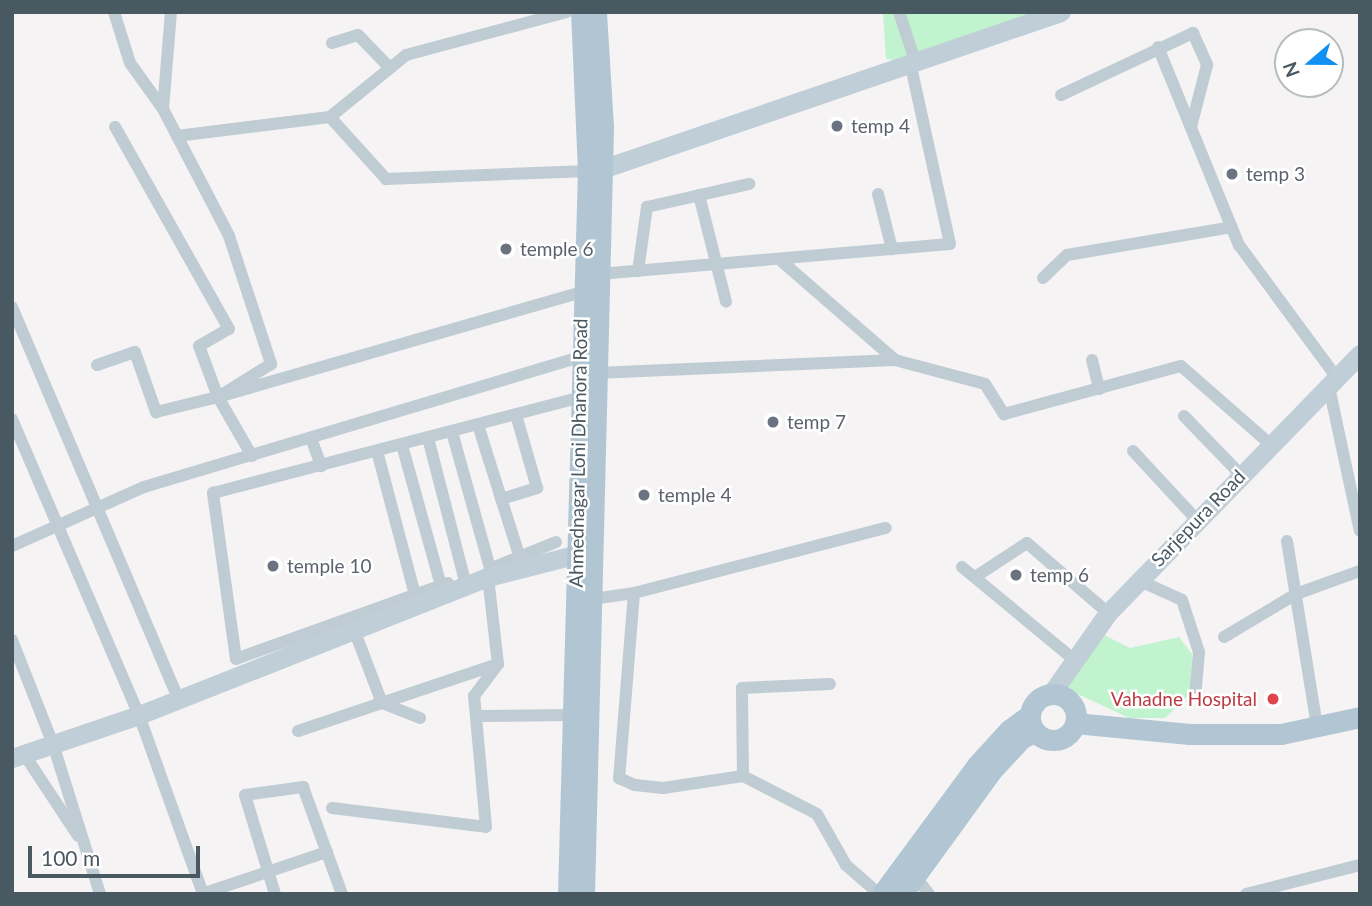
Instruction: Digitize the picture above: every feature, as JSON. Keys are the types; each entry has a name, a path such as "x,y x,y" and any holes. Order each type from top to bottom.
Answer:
{"main road":[{"name":"Ahmednagar Loni Dhanora Road","path":"581,12 595,170 582,292 579,398 585,552 592,599 584,894"},
{"name":"Ahmednagar Loni Dhanora Road","path":"568,894 571,715 596,373 599,274 595,170 596,12"},
{"path":"902,894 992,770 1033,723 1040,697 1051,694 1070,702 1075,723"},
{"path":"1075,723 1189,734 1282,734 1360,717"},
{"path":"1033,723 1055,740 1064,737 1075,723"},
{"path":"881,894 977,765 1009,730 1033,723"}],"street":[{"path":"114,12 130,63 163,109 229,236 271,364 218,397"},
{"path":"163,109 171,12"},
{"path":"177,136 330,117 406,55 567,12"},
{"path":"599,274 950,244 913,62 899,12"},
{"path":"330,117 386,180 595,170 1061,12"},
{"path":"1061,95 1158,47 1193,33 1207,65 1191,128"},
{"path":"332,43 358,35 390,68"},
{"path":"1158,47 1239,245 1333,383 1360,531"},
{"path":"115,127 229,329 199,346 218,397 252,456"},
{"path":"638,271 647,207 749,184"},
{"path":"878,194 892,249"},
{"path":"699,195 719,264 726,302"},
{"path":"1043,278 1067,255 1232,227"},
{"path":"779,259 895,360"},
{"path":"97,365 135,352 156,412 218,397 582,292"},
{"path":"12,307 178,699"},
{"name":"Sarjepura Road","path":"1051,694 1072,658 1108,613 1195,518 1360,354"},
{"path":"12,546 98,510 144,487 580,357"},
{"path":"596,373 895,360 985,384 1004,414 1181,366 1270,444"},
{"path":"1092,360 1099,389"},
{"path":"579,398 213,493 236,659 464,577 585,552"},
{"path":"501,499 537,488 516,415"},
{"path":"1184,416 1240,474"},
{"path":"12,419 139,715 202,894 327,852"},
{"path":"478,425 520,558"},
{"path":"332,808 486,827 474,696 498,664 489,573 452,432"},
{"path":"311,438 321,466"},
{"path":"428,438 464,577"},
{"path":"402,445 441,586"},
{"path":"377,451 415,595"},
{"path":"1133,451 1195,518"},
{"path":"592,599 634,593 886,528"},
{"path":"86,849 18,756 139,715 489,573 556,541"},
{"path":"1287,541 1317,726"},
{"path":"975,577 1027,543 1108,613"},
{"path":"962,567 1072,658"},
{"path":"1224,637 1296,594 1360,570"},
{"path":"1138,580 1182,600 1199,652 1196,688"},
{"path":"634,593 618,778 635,785 663,788 743,776 817,814 846,865 881,894"},
{"path":"353,627 382,703 420,718"},
{"path":"12,640 53,744 100,894"},
{"path":"298,731 498,664"},
{"path":"743,776 742,688 830,684"},
{"path":"476,716 571,715"},
{"path":"275,894 245,795 303,787 342,894"},
{"path":"1246,894 1360,866"},
{"path":"914,875 929,894"}],"green space":[{"path":"883,12 1068,12 910,62 886,59"},
{"path":"1104,635 1130,648 1179,637 1192,654 1191,693 1165,718 1129,718 1067,689 1088,649"}],"place":[{"name":"temp 4","path":"837,126"},
{"name":"temp 3","path":"1232,174"},
{"name":"temple 6","path":"506,249"},
{"name":"temp 7","path":"773,422"},
{"name":"temple 4","path":"644,495"},
{"name":"temple 10","path":"273,566"},
{"name":"temp 6","path":"1016,575"},
{"name":"Vahadne Hospital","path":"1273,699"}]}
